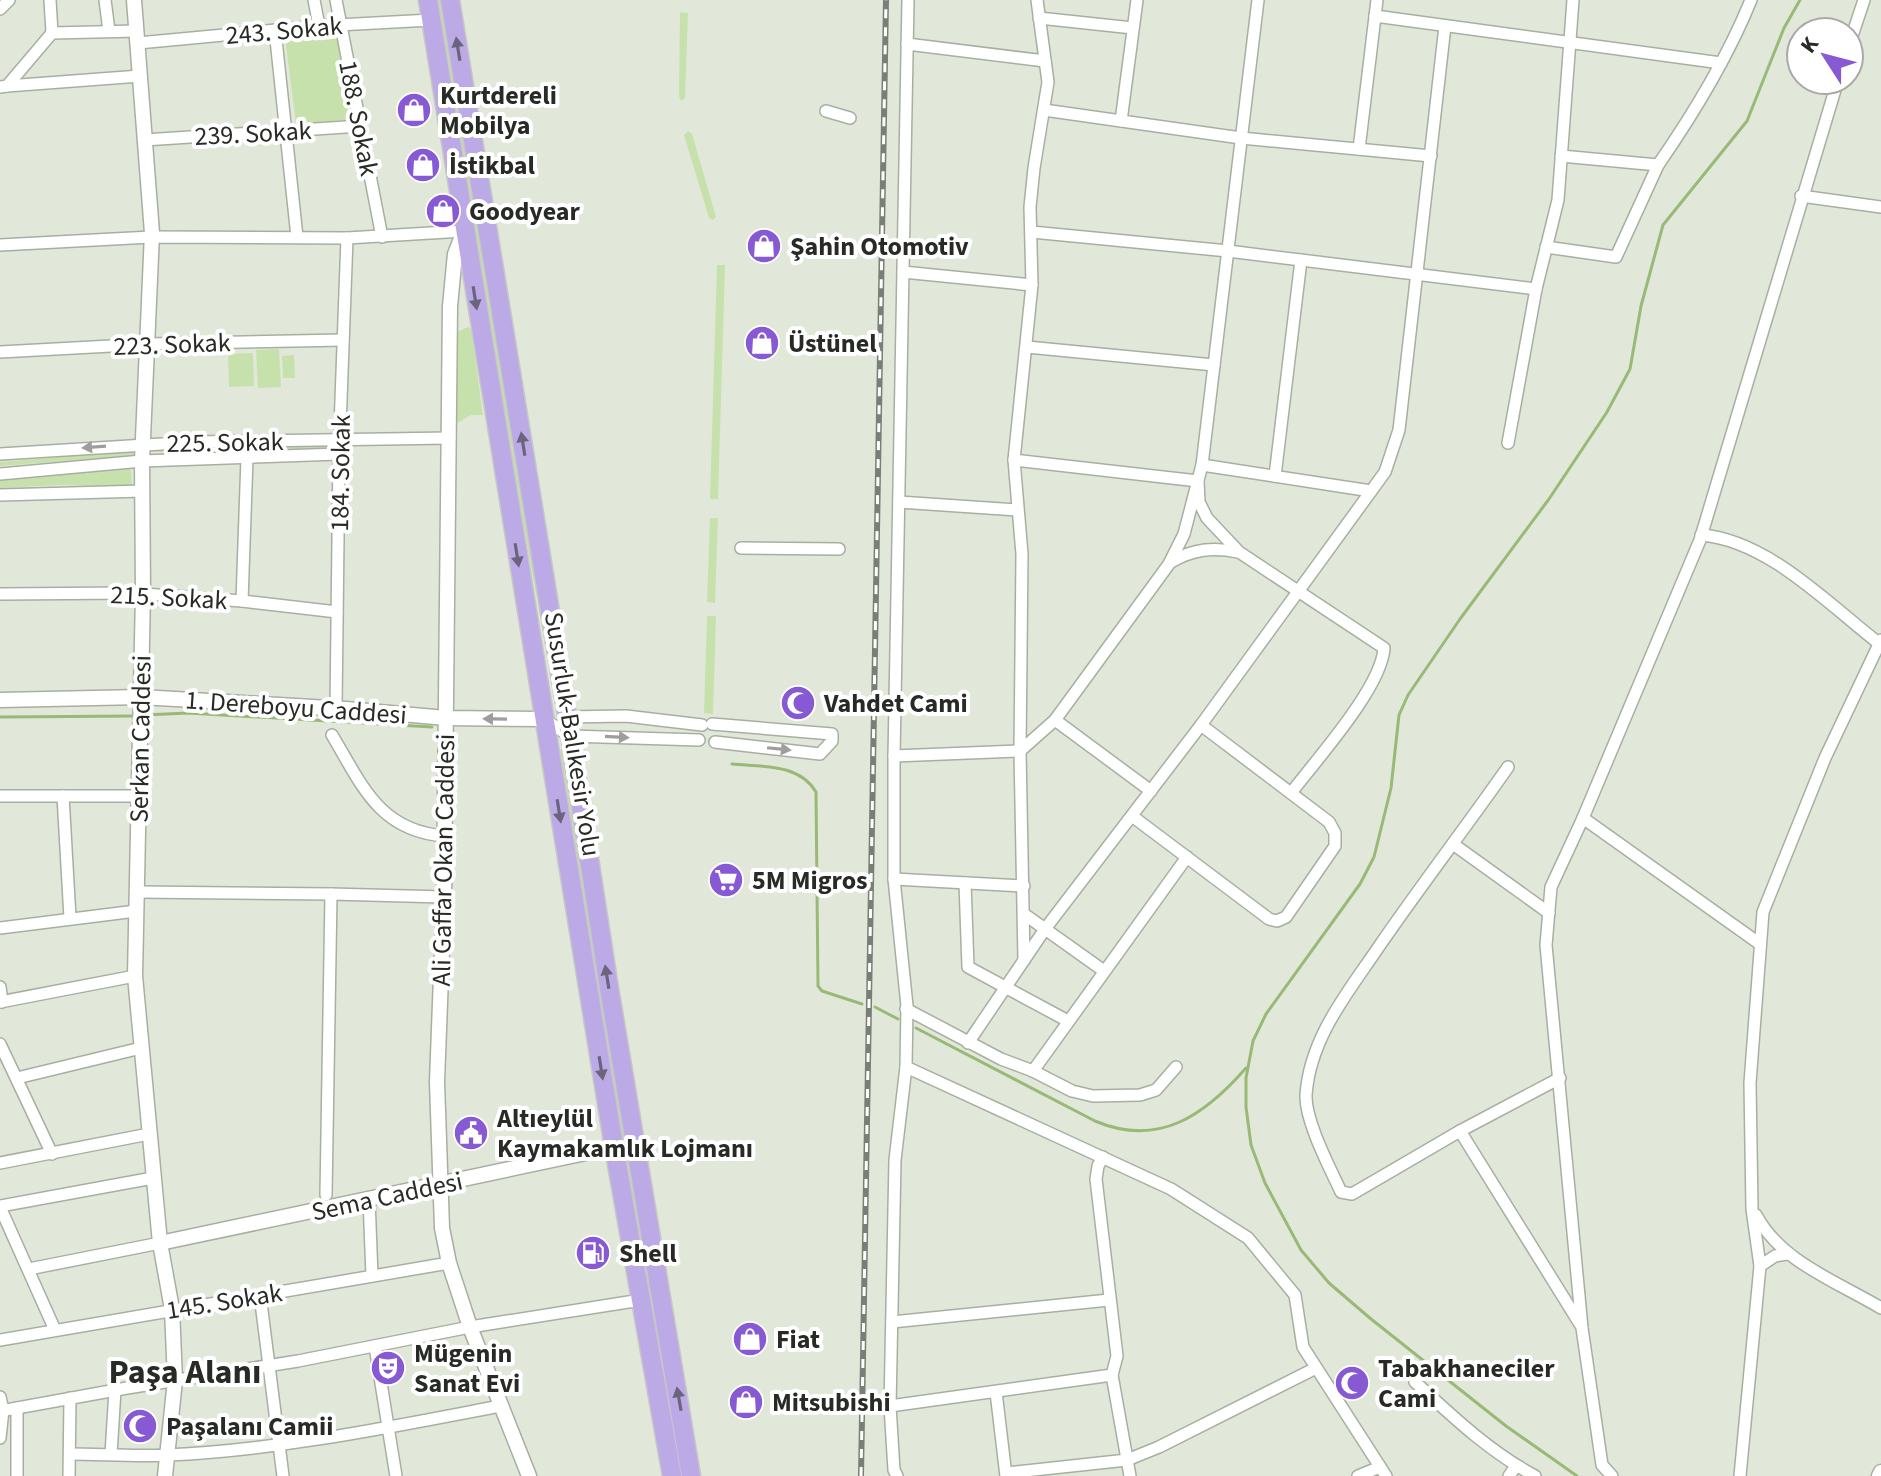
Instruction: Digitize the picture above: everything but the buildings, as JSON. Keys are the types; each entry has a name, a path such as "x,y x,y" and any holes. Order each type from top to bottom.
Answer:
{"highway":[{"name":"Susurluk-Balıkesir Yolu","path":"428,0 614,1147 672,1476"},
{"name":"Susurluk-Balıkesir Yolu","path":"450,0 691,1476"}],"main road":[{"name":"Serkan Caddesi","path":"134,0 151,237 142,461 143,593 137,796 139,892 135,976 160,1243 172,1309 175,1380 165,1476"},
{"name":"Ali Gaffar Okan Caddesi","path":"464,231 455,254 452,280 444,897 437,1082 442,1228 449,1263 470,1327 529,1476"},
{"name":"1. Dereboyu Caddesi","path":"0,700 141,697 336,708 446,718 544,719"},
{"name":"Sema Caddesi","path":"160,1243 614,1147"}],"street":[{"path":"0,9 9,0"},
{"path":"3,86 52,33 50,0"},
{"path":"105,0 109,31"},
{"path":"314,0 319,26"},
{"name":"188. Sokak","path":"336,0 382,237"},
{"path":"897,1476 890,1406 895,1160 906,1067 906,1009 894,879 894,756 908,0"},
{"path":"1024,961 1020,751 1022,554 1014,460 1032,285 1030,207 1048,82 1037,0"},
{"path":"1121,121 1137,0"},
{"path":"894,756 1020,751 1055,720 1169,564 1184,534 1202,465 1258,0"},
{"path":"1359,149 1377,0"},
{"path":"1508,443 1536,289 1558,200 1573,0"},
{"path":"1546,247 1616,257 1658,165 1721,63 1751,0"},
{"path":"1375,16 1721,63"},
{"path":"1039,18 1133,28"},
{"name":"243. Sokak","path":"52,33 109,31 137,37 431,20"},
{"path":"968,1043 1045,929 1201,725 1385,472 1399,430 1445,26"},
{"path":"275,30 297,237"},
{"path":"907,44 1045,61"},
{"path":"3,86 140,76"},
{"path":"1612,1476 1602,1465 1582,1328 1546,945 1551,887 1701,535 1833,96"},
{"path":"1044,110 1241,138 1431,156"},
{"path":"826,111 850,118"},
{"name":"239. Sokak","path":"144,140 361,126"},
{"path":"1561,156 1658,165"},
{"path":"1801,196 1881,207"},
{"path":"0,245 151,237 382,237 464,231"},
{"path":"1032,232 1228,251 1536,289"},
{"name":"184. Sokak","path":"336,708 339,454 347,238"},
{"path":"1275,476 1301,260"},
{"path":"903,272 1032,285"},
{"name":"223. Sokak","path":"0,352 148,344 343,340"},
{"path":"1027,347 1214,365"},
{"name":"225. Sokak","path":"0,454 143,444 450,438"},
{"name":"225. Sokak","path":"0,474 142,461 339,454"},
{"path":"242,601 247,458"},
{"path":"1014,460 1198,481"},
{"path":"1202,465 1371,491"},
{"path":"1198,481 1199,502 1207,518 1239,552 1384,648 1384,657 1364,696 1291,793"},
{"path":"0,495 143,491"},
{"path":"899,502 1017,510"},
{"path":"1701,535 1722,536 1766,555 1880,643 1825,758 1763,912 1750,1083 1752,1209 1760,1266 1740,1476"},
{"path":"741,548 839,549"},
{"path":"1169,564 1186,553 1203,549 1239,552"},
{"name":"215. Sokak","path":"0,594 143,593 337,612"},
{"path":"626,716 832,734 832,741 820,754 715,742 705,744 699,740 570,736 544,719 626,716"},
{"path":"1055,720 1151,791"},
{"path":"699,740 697,734 707,724"},
{"path":"707,724 718,732 715,742"},
{"path":"1132,816 1269,919 1277,921 1286,917 1335,846 1335,833 1329,822 1201,725"},
{"path":"332,735 380,811 400,823 445,836"},
{"path":"1508,767 1405,909 1325,1027 1310,1067 1306,1099 1321,1150 1341,1192 1352,1194 1460,1131 1560,1078"},
{"path":"0,796 137,796"},
{"path":"63,796 70,918"},
{"path":"1583,818 1760,944"},
{"path":"1453,844 1549,913"},
{"path":"1033,1071 1187,857"},
{"path":"894,879 1024,886"},
{"path":"965,883 968,967 1068,1021"},
{"path":"139,892 444,897"},
{"path":"326,1195 331,894"},
{"path":"0,928 136,911"},
{"path":"1024,914 1104,971"},
{"path":"0,987 1,1002 135,976"},
{"path":"906,1009 968,1043 1072,1091 1093,1096 1140,1095 1156,1090 1176,1067"},
{"path":"0,1044 52,1154"},
{"path":"17,1078 141,1048"},
{"path":"906,1067 1171,1189 1248,1238 1295,1295 1303,1347 1383,1471 1358,1476"},
{"path":"1460,1131 1582,1328"},
{"path":"0,1163 149,1134"},
{"path":"1103,1157 1096,1179 1117,1356 1112,1375 1130,1476"},
{"path":"55,1330 0,1207 153,1178"},
{"path":"369,1199 372,1276"},
{"path":"1752,1209 1766,1235 1787,1254 1881,1308"},
{"path":"29,1269 160,1243"},
{"path":"1760,1266 1775,1256 1787,1254"},
{"name":"145. Sokak","path":"0,1340 449,1263"},
{"path":"260,1295 283,1476"},
{"path":"1,1411 470,1327 641,1300"},
{"path":"892,1322 1109,1300"},
{"path":"375,1346 396,1476"},
{"path":"996,1392 1006,1475 1127,1460 1316,1368"},
{"path":"890,1406 1112,1375"},
{"path":"1415,1382 1512,1471 1535,1476"},
{"path":"111,1454 115,1390"},
{"path":"0,1397 0,1438"},
{"path":"69,1476 70,1398"},
{"path":"70,1454 167,1455 279,1444 388,1428 500,1406"},
{"path":"17,1408 17,1476"}],"green space":[{"path":"437,0 441,0 556,704 510,451"},
{"path":"680,12 688,13 685,98 681,101 679,96"},
{"path":"339,32 354,119 296,124 285,38"},
{"path":"688,131 692,134 716,217 713,220 709,218 684,135"},
{"path":"717,265 725,265 718,499 710,499"},
{"path":"468,327 471,329 483,415 471,415 457,423 457,332"},
{"path":"279,349 281,387 258,388 256,350"},
{"path":"253,353 254,386 229,387 228,354"},
{"path":"294,355 295,378 283,378 282,356"},
{"path":"328,446 331,449 156,452 164,449"},
{"path":"131,451 134,454 131,456 0,466 0,462"},
{"path":"131,468 132,487 60,485 0,488 0,479"},
{"path":"710,518 718,518 715,603 707,602"},
{"path":"707,616 716,616 713,714 704,713"},
{"path":"563,746 683,1476 678,1476 574,847 560,751"}],"waterway":[{"path":"1577,1476 1506,1426 1371,1319 1329,1283 1301,1250 1265,1183 1251,1145 1246,1078 1253,1041 1266,1014 1360,884 1374,857 1391,788 1399,715 1408,695 1549,499 1607,412 1630,369 1641,306 1663,225 1747,121 1784,28 1800,0"},
{"path":"144,715 188,713 432,727"},
{"path":"0,717 136,716"},
{"path":"732,764 790,771 809,783 816,792 818,986 822,991 862,1004"},
{"path":"875,1007 898,1019"},
{"path":"916,1028 1095,1121 1140,1131 1160,1128 1197,1113 1246,1068"}],"railway":[{"path":"861,1476 886,0"}],"place":[{"name":"Kurtdereli Mobilya","path":"414,110"},
{"name":"İstikbal","path":"423,165"},
{"name":"Goodyear","path":"443,211"},
{"name":"Şahin Otomotiv","path":"764,246"},
{"name":"Üstünel","path":"762,343"},
{"name":"Vahdet Cami","path":"798,703"},
{"name":"5M Migros","path":"726,880"},
{"name":"Altıeylül Kaymakamlık Lojmanı","path":"471,1133"},
{"name":"Shell","path":"593,1253"},
{"name":"Fiat","path":"750,1339"},
{"name":"Mügenin Sanat Evi","path":"388,1368"},
{"name":"Tabakhaneciler Cami","path":"1352,1383"},
{"name":"Mitsubishi","path":"746,1402"},
{"name":"Paşalanı Camii","path":"140,1426"}],"district":[{"name":"Paşa Alanı","path":"185,1371"}]}
